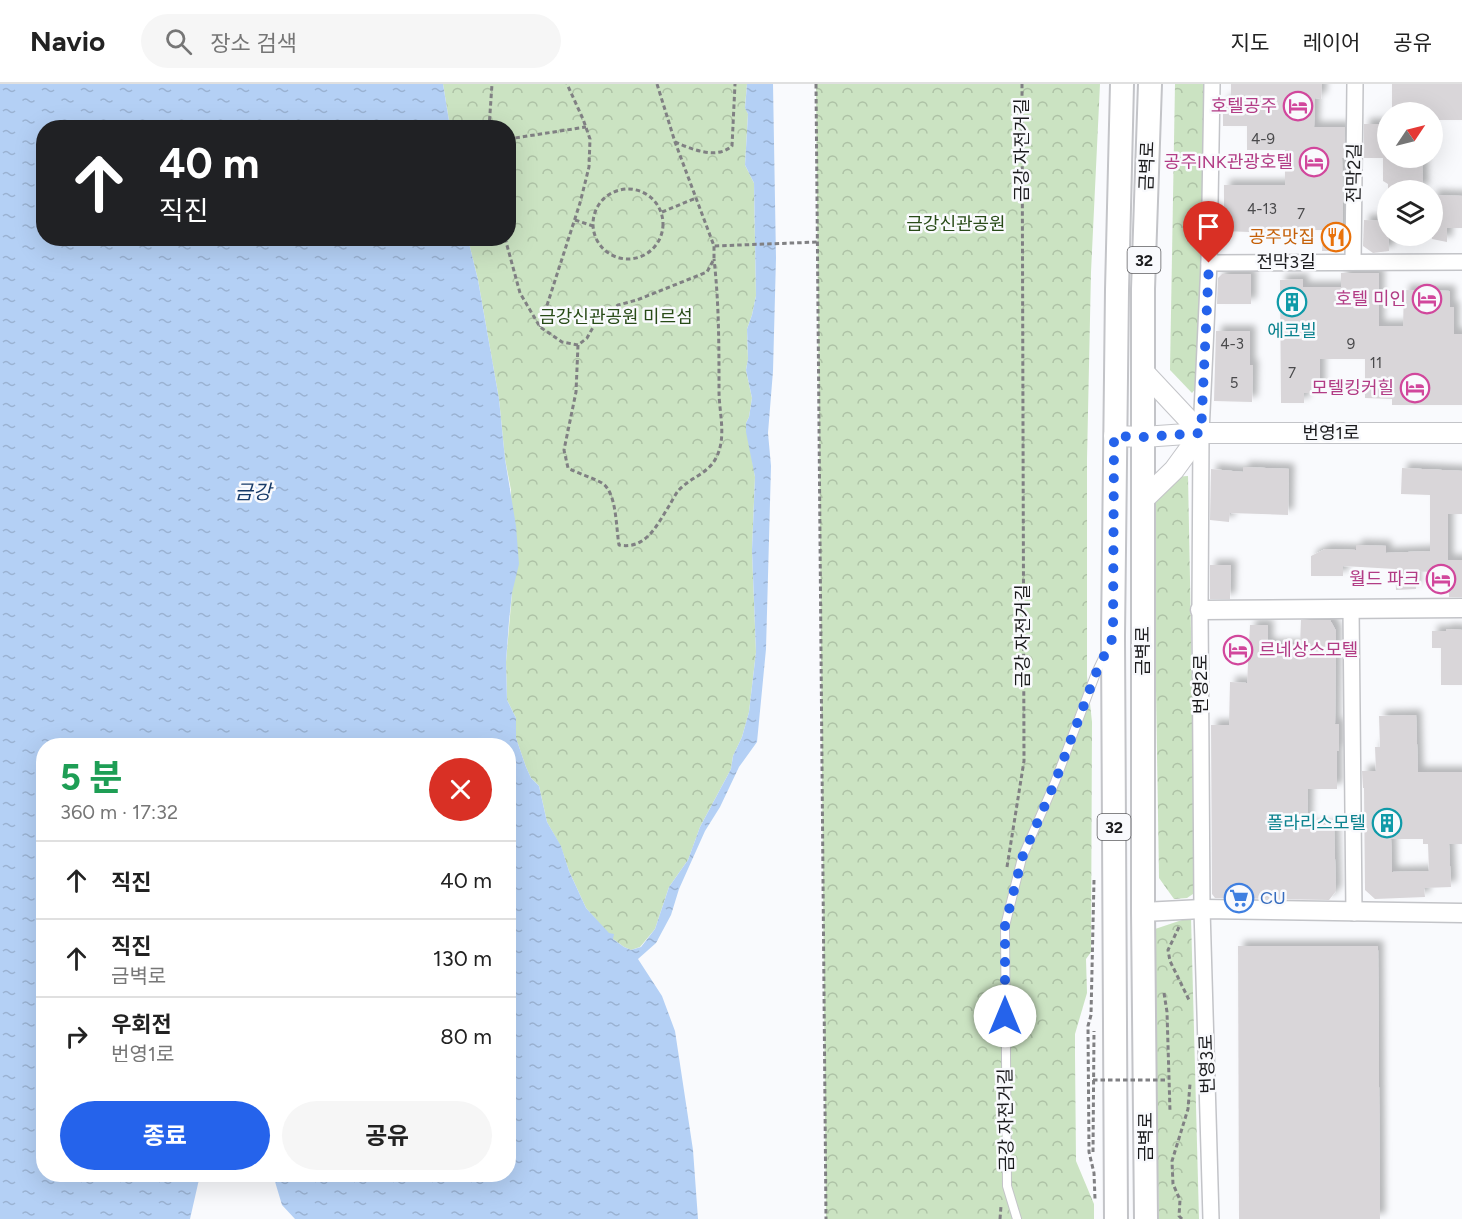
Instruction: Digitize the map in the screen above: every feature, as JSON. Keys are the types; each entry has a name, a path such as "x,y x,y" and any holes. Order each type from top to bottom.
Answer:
{"main road":[{"name":"금벽로","path":"1116,1219 1114,436 1122,84"},
{"name":"금벽로","path":"1146,1219 1143,912 1143,289 1150,84"},
{"path":"1143,371 1201,433 1174,470 1143,501"},
{"name":"번영1로","path":"1114,436 1143,437 1201,433 1462,433"}],"street":[{"path":"1212,84 1209,263 1201,433 1200,610 1462,608"},
{"name":"전막2길","path":"1353,262 1355,84"},
{"name":"전막3길","path":"1209,263 1462,262"},
{"path":"1351,608 1354,913"},
{"name":"번영2로","path":"1200,610 1202,909"},
{"path":"1143,912 1202,909 1462,913"},
{"name":"번영3로","path":"1202,909 1211,1219"}],"lane":[{"name":"금강 자전거길","path":"1017,1219 1007,1186 1005,926 1022,858 1055,782 1096,673 1113,637"}],"path":[{"path":"490,120 492,84"},
{"path":"540,327 589,167 590,140 567,84"},
{"path":"578,345 576,392 564,450 568,468 605,484 614,507 620,545 627,546 642,541 653,532 679,490 708,469 716,459 721,443 720,347 714,246 675,142 659,92 659,84"},
{"path":"675,142 697,151 726,152 732,146 735,84"},
{"path":"816,84 826,1219"},
{"name":"금강 자전거길","path":"1006,871 1024,761 1022,84"},
{"path":"516,139 586,127"},
{"path":"627,189 638,190 656,202 663,224 658,241 646,254 635,258 617,257 602,248 593,226 598,204 606,196 627,189"},
{"path":"661,212 696,198"},
{"path":"574,220 593,226"},
{"path":"714,246 818,242"},
{"path":"507,246 520,293 540,327 562,342 578,345 587,338 596,322 618,305 637,300 707,272 714,259"},
{"path":"1094,875 1091,1015 1088,1026 1089,1152 1094,1173 1096,1207"},
{"path":"1174,927 1181,922 1168,950 1170,961 1189,1002"},
{"path":"1162,984 1167,1012 1170,1111"},
{"path":"1093,1152 1094,1031"},
{"path":"1093,1080 1168,1080"},
{"path":"1182,1219 1179,1216 1180,1200 1173,1184 1172,1161 1188,1109 1190,1083"}],"green space":[{"name":"금강신관공원 미르섬","path":"443,84 747,84 745,165 754,183 756,296 747,329 746,370 752,398 746,423 755,477 752,550 756,652 749,712 742,737 733,756 731,769 700,827 688,860 669,887 655,929 640,947 631,950 613,939 586,908 561,847 547,822 539,786 531,778 526,767 516,738 516,718 507,700 506,662 512,593 511,490 505,459 499,399 470,246 516,246 516,120 449,120"},
{"name":"금강신관공원","path":"816,84 1100,84 1091,272 1087,459 1087,676 1092,722 1091,952 1086,959 1087,993 1075,1034 1076,1161 1094,1204 1094,1219 826,1219"},
{"path":"1175,84 1206,84 1198,386 1192,393 1170,370"},
{"path":"1188,476 1196,892 1187,898 1174,899 1159,878 1153,501 1172,477"},
{"path":"1191,917 1199,1219 1159,1219 1152,930"}],"water":[{"name":"금강","path":"0,84 443,84 449,120 36,120 36,246 470,246 499,399 505,459 516,526 519,564 512,593 506,662 507,700 516,718 516,738 36,738 36,1182 198,1182 190,1219 0,1219"},
{"name":"금강","path":"747,84 773,84 776,258 773,371 768,433 771,466 766,649 757,742 739,767 720,807 705,831 679,889 671,915 656,943 638,959 662,996 675,1031 693,1150 698,1219 295,1219 282,1205 275,1182 516,1182 516,738 531,778 539,786 547,822 561,846 569,871 586,908 609,933 614,934 613,939 631,950 641,947 655,929 669,887 688,860 700,827 731,769 733,756 742,737 749,712 756,652 752,550 755,477 746,432 752,398 746,370 747,329 756,296 754,183 745,165 748,114 745,108"}],"building":[{"path":"1231,84 1322,84 1321,99 1315,98 1314,127 1345,127 1344,158 1342,158 1343,242 1337,251 1322,251 1323,230 1274,230 1274,233 1224,231 1224,185 1285,185 1285,150 1247,150 1247,126 1223,126 1223,101 1231,101"},
{"path":"1392,84 1462,84 1462,120 1443,120 1443,102 1392,102"},
{"path":"1364,124 1377,124 1377,158 1364,158"},
{"path":"1383,168 1422,168 1423,180 1383,180"},
{"path":"1443,195 1462,196 1462,228 1447,228 1447,242 1443,241"},
{"path":"1364,220 1377,221 1377,246 1389,246 1389,251 1373,253 1363,246"},
{"path":"1341,273 1379,273 1379,326 1403,326 1404,290 1450,291 1450,307 1454,307 1454,334 1462,334 1462,405 1392,405 1392,399 1365,398 1365,359 1320,359 1320,393 1304,393 1304,403 1281,403 1280,280 1303,279 1303,287 1341,287"},
{"path":"1222,274 1251,274 1251,304 1217,304 1218,278"},
{"path":"1216,331 1250,331 1250,365 1253,365 1252,402 1214,401"},
{"path":"1243,467 1289,469 1288,515 1230,513 1229,522 1210,520 1211,469 1243,472"},
{"path":"1402,468 1462,471 1462,514 1448,514 1448,571 1415,572 1416,589 1396,590 1395,569 1343,566 1343,576 1311,576 1311,556 1325,549 1356,550 1356,545 1386,546 1386,553 1430,551 1430,495 1401,494"},
{"path":"1448,560 1462,560 1462,597 1449,597"},
{"path":"1210,565 1231,565 1230,599 1210,599"},
{"path":"1301,620 1330,620 1336,631 1335,724 1339,724 1337,789 1308,789 1307,826 1334,826 1336,891 1329,900 1215,898 1212,894 1211,725 1229,725 1230,682 1247,683 1250,625 1268,625 1268,644 1300,645"},
{"path":"1446,629 1462,630 1462,685 1441,685 1441,648 1432,648 1432,631 1446,631"},
{"path":"1416,715 1418,772 1462,772 1462,844 1449,844 1451,887 1424,888 1425,897 1375,899 1365,890 1362,771 1376,771 1375,747 1380,747 1379,716","holes":["1391,839 1423,839 1423,844 1428,844 1429,871 1392,872"]},
{"path":"1238,946 1378,946 1380,1219 1239,1219"}],"place":[{"name":"호텔공주","path":"1298,106"},
{"name":"공주INK관광호텔","path":"1314,162"},
{"name":"공주맛집","path":"1336,237"},
{"name":"호텔 미인","path":"1427,299"},
{"name":"에코빌","path":"1292,302"},
{"name":"모텔킹커힐","path":"1415,388"},
{"name":"월드 파크","path":"1441,579"},
{"name":"르네상스모텔","path":"1238,650"},
{"name":"폴라리스모텔","path":"1387,823"},
{"name":"CU","path":"1239,898"}],"route":[{"path":"1005,1016 1005,926 1022,858 1055,782 1096,673 1113,637 1114,436 1143,437 1201,433 1209,263"}]}
